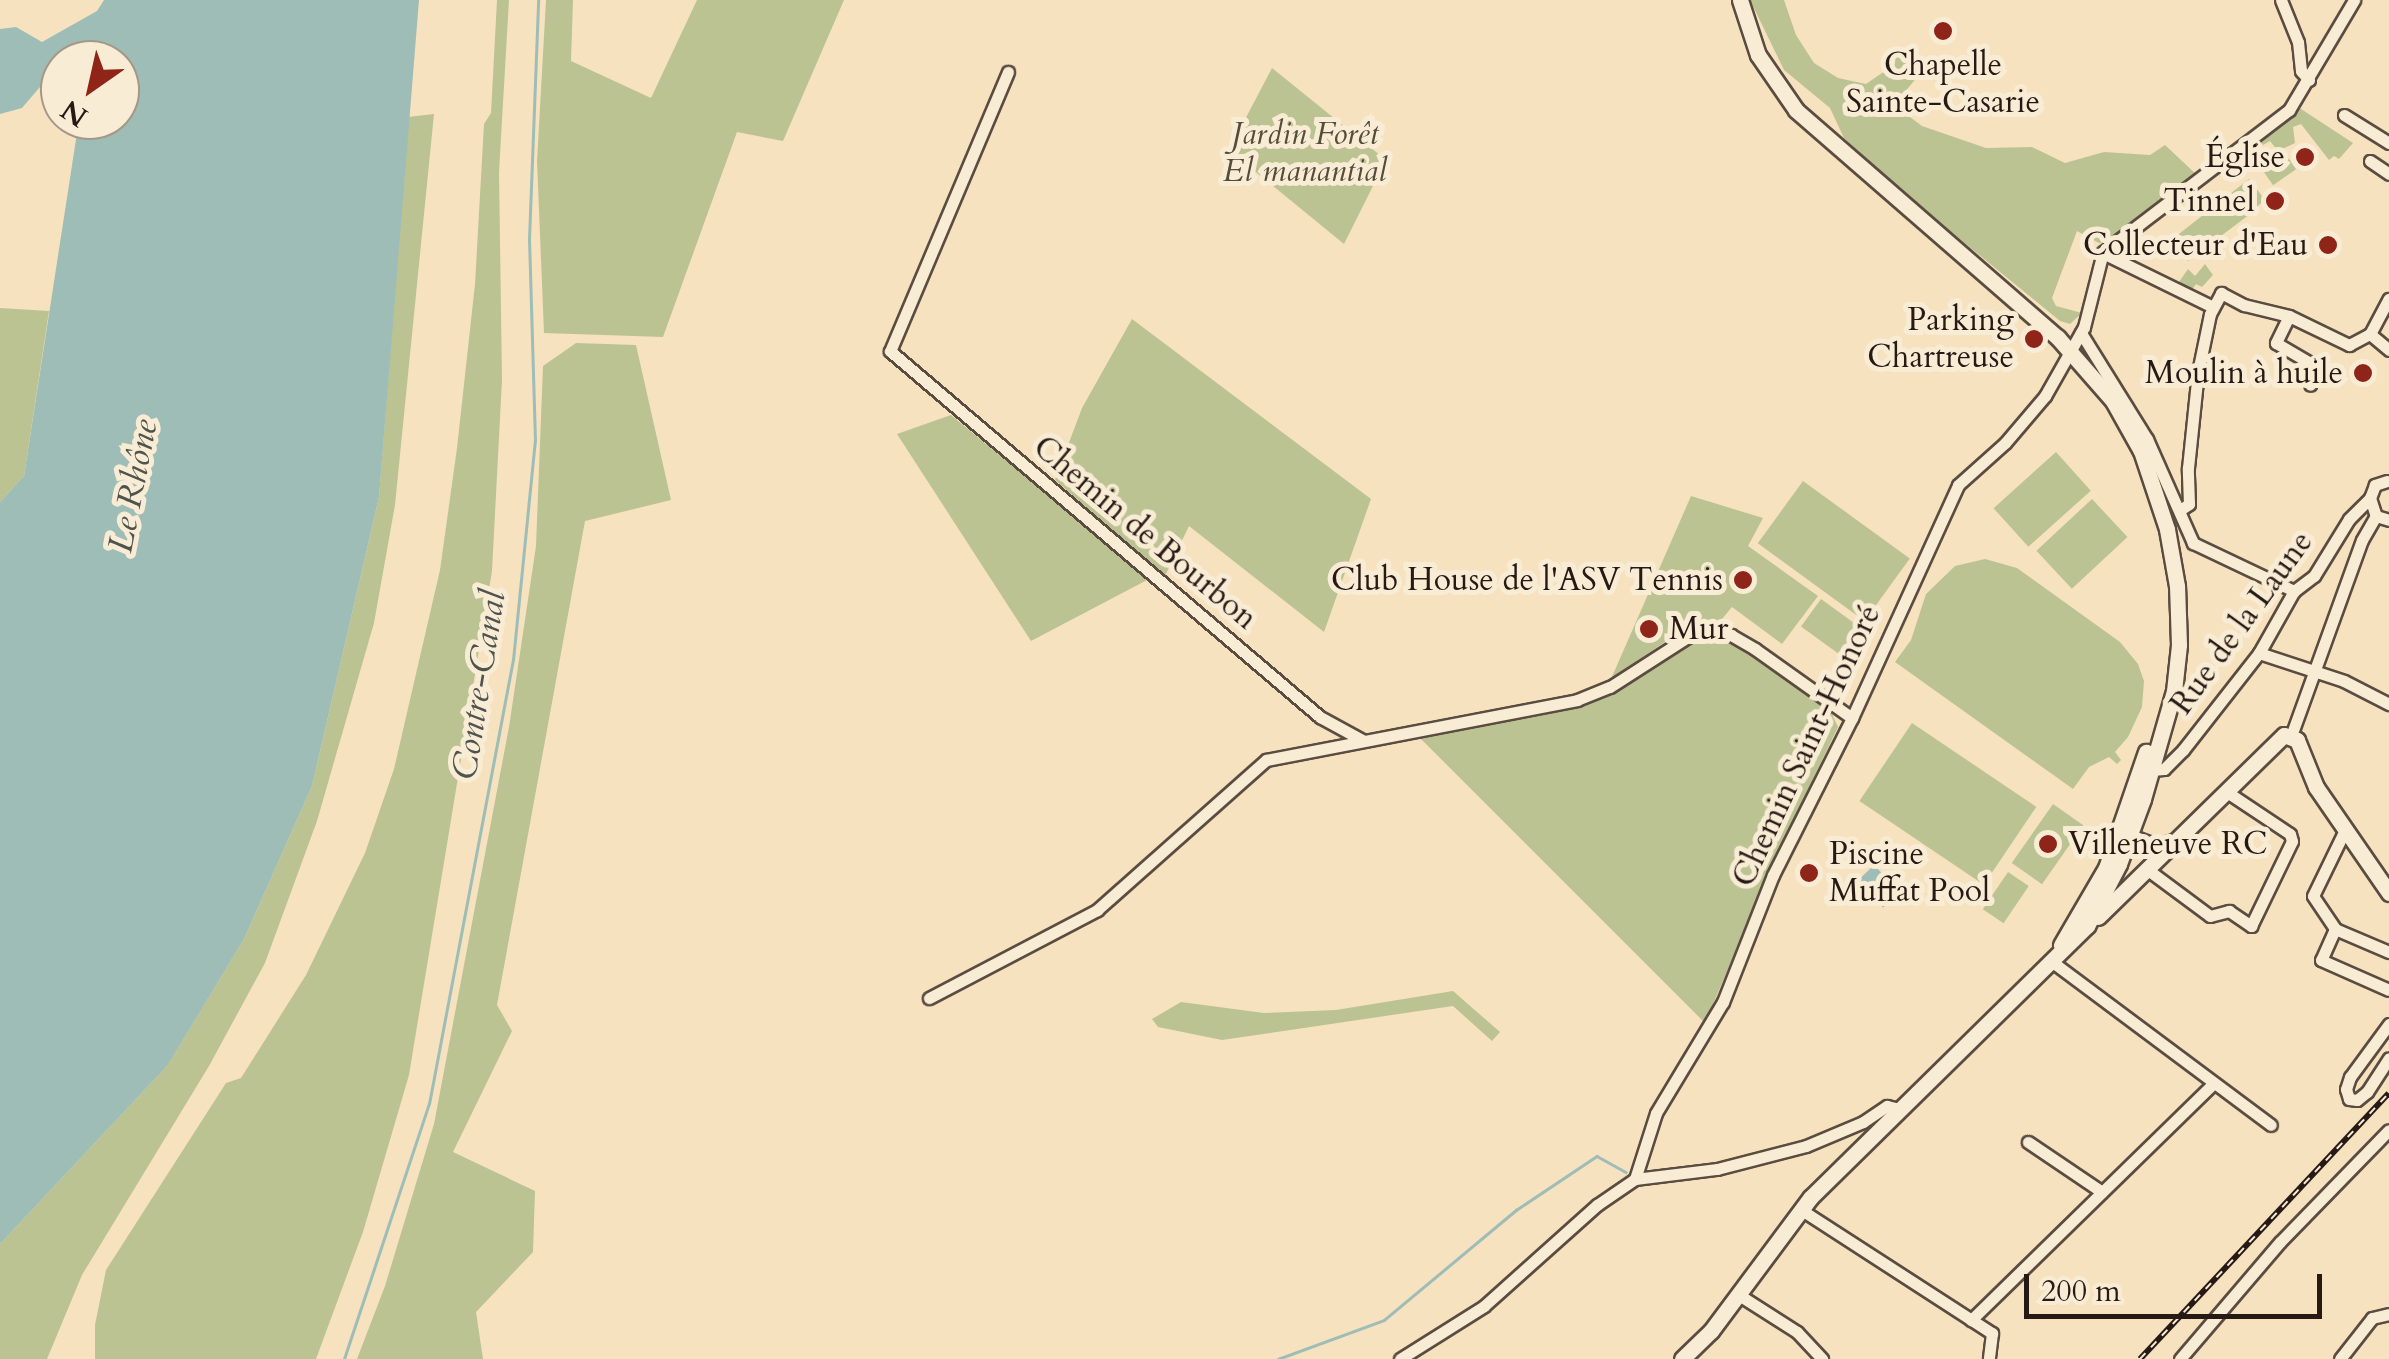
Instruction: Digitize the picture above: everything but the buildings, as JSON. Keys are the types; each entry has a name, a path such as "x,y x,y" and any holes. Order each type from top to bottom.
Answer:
{"main road":[{"path":"1740,0 1758,55 1796,110 2068,355 2130,426 2150,478 2172,554 2178,620 2174,691 2151,770 2122,841 2051,961"},
{"path":"2087,926 2119,864 2170,670 2178,620"},
{"path":"1682,1359 1739,1295 1800,1208 2146,872 2276,738 2291,736 2345,830 2389,893"},
{"path":"2122,841 2156,847 2177,840"},
{"path":"2119,864 2129,873 2146,872"}],"street":[{"path":"2281,0 2300,48 2301,71 2310,80"},
{"name":"Chemin Saint-Honoré","path":"1635,1179 1656,1113 1736,974 1773,875 1852,718 1958,485 2030,416 2068,355 2081,333 2103,252 2270,127 2294,104 2354,0"},
{"name":"Chemin de Bourbon","path":"1008,72 890,351 1320,718 1364,741"},
{"path":"2344,116 2389,144"},
{"path":"2370,161 2389,174"},
{"path":"2109,256 2212,308"},
{"path":"2180,510 2189,504 2188,468 2198,372 2212,308 2221,293 2244,305 2289,316 2341,344 2355,344 2370,334 2389,299"},
{"path":"2289,316 2276,343 2317,367 2310,385"},
{"path":"2081,333 2147,440 2193,543 2294,590"},
{"path":"2370,334 2389,350"},
{"name":"Rue de la Laune","path":"2151,770 2164,769 2176,759 2260,652 2294,590 2314,576 2348,519 2370,498 2376,485 2388,478"},
{"path":"2291,736 2312,674 2382,518 2370,498"},
{"path":"929,998 1097,910 1266,760 1577,700 1610,687 1689,636 1708,630 1731,635 1755,649 1852,718"},
{"path":"2260,652 2312,674 2344,681 2389,704"},
{"path":"2146,872 2210,916 2229,912 2250,926 2292,841 2290,834 2227,792"},
{"path":"2345,830 2313,896 2335,929 2389,952"},
{"path":"2335,929 2320,960 2389,989"},
{"path":"2051,961 2271,1126"},
{"path":"2389,1024 2350,1078 2346,1088 2349,1099 2361,1097 2389,1058"},
{"path":"1971,1320 2214,1082"},
{"path":"1400,1359 1484,1306 1597,1205 1635,1179 1716,1168 1806,1146 1863,1122 1887,1106 1899,1109"},
{"path":"2180,1359 2280,1242 2389,1130"},
{"path":"2028,1142 2102,1192"},
{"path":"1800,1208 1992,1333 1990,1359"},
{"path":"1739,1295 1797,1332 1822,1359"},
{"path":"2340,1359 2372,1318 2389,1314"}],"green space":[{"path":"497,0 509,0 499,172 502,380 492,571 409,1075 363,1232 316,1359 95,1359 95,1325 106,1270 226,1083 241,1078 306,975 365,853 394,769 440,570 457,448 475,284 484,124 491,113"},
{"path":"546,0 573,0 571,61 651,98 697,0 844,0 783,141 737,132 663,337 544,333 537,161"},
{"path":"1750,0 1784,0 1796,35 1814,63 1838,78 1866,84 1895,64 1896,48 1928,64 1894,105 1922,126 1986,148 2032,147 2065,163 2104,152 2150,155 2165,145 2198,176 2115,241 2099,243 2077,231 2052,298 2056,306 2082,313 2070,324 2060,321 1901,191 1844,138 1830,108 1784,70"},
{"name":"Jardin Forêt El manantial","path":"1272,68 1386,160 1344,244 1229,150"},
{"path":"2298,107 2353,143 2339,159 2334,156 2329,160 2301,124 2293,127 2295,143 2278,151 2270,141 2263,145 2259,140"},
{"path":"434,114 395,505 374,623 317,821 265,963 209,1066 82,1275 47,1359 0,1359 0,1244 168,1065 244,939 312,786 379,497 408,117"},
{"path":"2284,152 2296,169 2273,185 2261,168"},
{"path":"2249,179 2265,200 2254,209 2248,202 2243,206 2250,214 2188,261 2170,241"},
{"path":"2205,264 2213,275 2202,287 2196,284 2192,290 2179,282 2188,269 2195,276"},
{"path":"0,308 49,311 24,476 0,502"},
{"path":"1132,319 1371,499 1324,632 1189,526 1165,576 1055,480 1082,408"},
{"path":"576,343 636,345 671,500 585,521 497,1005 512,1031 453,1152 535,1191 533,1252 476,1312 483,1359 357,1359 385,1286 434,1124 509,727 536,546 543,366"},
{"path":"951,415 1149,579 1031,641 897,434"},
{"path":"2056,452 2091,491 2028,547 1994,508"},
{"path":"1803,481 1910,559 1865,621 1758,543"},
{"path":"1691,496 1763,518 1748,546 1818,596 1782,644 1732,607 1717,625 1685,628 1611,679"},
{"path":"2092,499 2127,537 2072,589 2036,551"},
{"path":"1985,559 2017,568 2120,642 2138,664 2144,681 2142,707 2128,737 2115,752 2121,760 2117,764 2109,757 2089,767 2073,789 1895,662 1911,640 1926,594 1955,566"},
{"path":"1821,599 1861,628 1841,655 1801,627"},
{"path":"1708,637 1721,639 1751,655 1831,712 1838,727 1777,854 1705,1023 1419,737 1598,698 1676,646"},
{"path":"1912,723 2036,807 1984,885 1859,801"},
{"name":"Villeneuve RC","path":"2053,804 2083,825 2042,884 2012,863"},
{"path":"2008,872 2029,886 2004,923 1983,909"},
{"path":"1453,991 1500,1032 1492,1041 1453,1006 1222,1040 1158,1027 1152,1019 1181,1002 1264,1013 1336,1010"}],"water":[{"name":"Le Rhône","path":"104,0 419,0 379,497 312,786 244,939 168,1065 0,1244 0,502 24,476 76,140 140,140 140,40 46,40 97,11"},
{"path":"16,27 40,41 40,87 22,108 0,114 0,29"},
{"path":"1874,865 1900,892 1883,908 1857,881"}],"waterway":[{"name":"Contre-Canal","path":"344,1359 429,1104 513,660 535,441 529,239 538,0"},
{"path":"1278,1359 1384,1320 1516,1210 1597,1156 1626,1172"}],"railway":[{"path":"2140,1359 2389,1093"}],"place":[{"name":"Chapelle Sainte-Casarie","path":"1943,31"},
{"name":"Église","path":"2305,157"},
{"name":"Tinnel","path":"2275,201"},
{"name":"Collecteur d'Eau","path":"2328,245"},
{"name":"Parking Chartreuse","path":"2034,339"},
{"name":"Moulin à huile","path":"2363,373"},
{"name":"Club House de l'ASV Tennis","path":"1743,580"},
{"name":"Mur","path":"1649,629"},
{"name":"Villeneuve RC","path":"2048,844"},
{"name":"Piscine Muffat Pool","path":"1809,873"}]}
